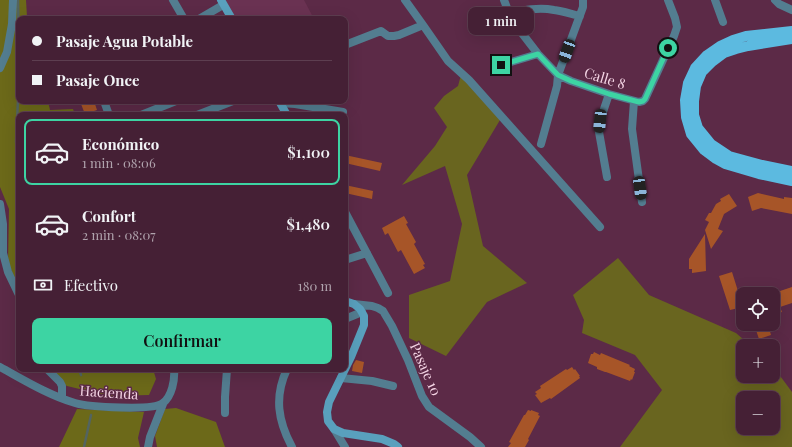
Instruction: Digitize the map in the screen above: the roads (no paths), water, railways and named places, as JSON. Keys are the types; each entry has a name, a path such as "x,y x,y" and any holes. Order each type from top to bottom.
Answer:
{"main road":[{"path":"792,31 746,36 720,46 707,55 695,68 688,83 685,100 686,116 691,134 704,150 725,164 759,174 792,181"},
{"path":"792,39 736,49 724,54 712,62 702,72 696,86 694,115 698,128 711,144 730,156 762,165 792,171"}],"street":[{"path":"0,68 7,52 12,24 13,0"},
{"path":"173,0 182,16"},
{"path":"405,0 448,61 469,80 600,227"},
{"name":"Calle 8","path":"504,0 509,13 521,32 538,54 558,75 609,94 639,101"},
{"path":"540,144 557,86 558,75 583,7 583,0"},
{"path":"642,202 632,128 639,101 645,99 677,27 668,0"},
{"path":"715,0 724,22"},
{"path":"775,0 779,4 792,10"},
{"path":"203,16 222,2 230,16"},
{"path":"509,13 543,8 580,16"},
{"path":"348,44 378,32 383,32 390,36 394,36 423,25"},
{"path":"501,65 538,54"},
{"path":"607,177 599,132 600,121 609,94"},
{"path":"145,112 157,104"},
{"path":"205,112 225,104"},
{"path":"295,104 343,112"},
{"path":"0,204 3,224 3,253 8,272 16,289"},
{"path":"348,218 388,293"},
{"path":"348,259 367,253"},
{"path":"348,302 358,306 365,320 348,362"},
{"name":"Pasaje 10","path":"354,304 372,306 383,311 405,353 422,396 429,407 470,437 481,447"},
{"path":"348,318 362,312"},
{"name":"Hacienda","path":"0,367 46,392 76,403 93,406 153,407 162,404"},
{"path":"50,372 62,386 62,398"},
{"path":"148,447 162,404 172,388 174,372"},
{"path":"225,413 227,372"},
{"path":"286,372 280,387 279,405 282,424 292,447"},
{"path":"344,372 329,402 327,412 328,421 345,447"},
{"path":"341,378 372,380 393,386"},
{"path":"334,429 343,433 382,439 398,447"}],"waterway":[{"path":"18,0 18,16"},
{"path":"17,112 18,104"},
{"path":"84,447 91,415"}]}
